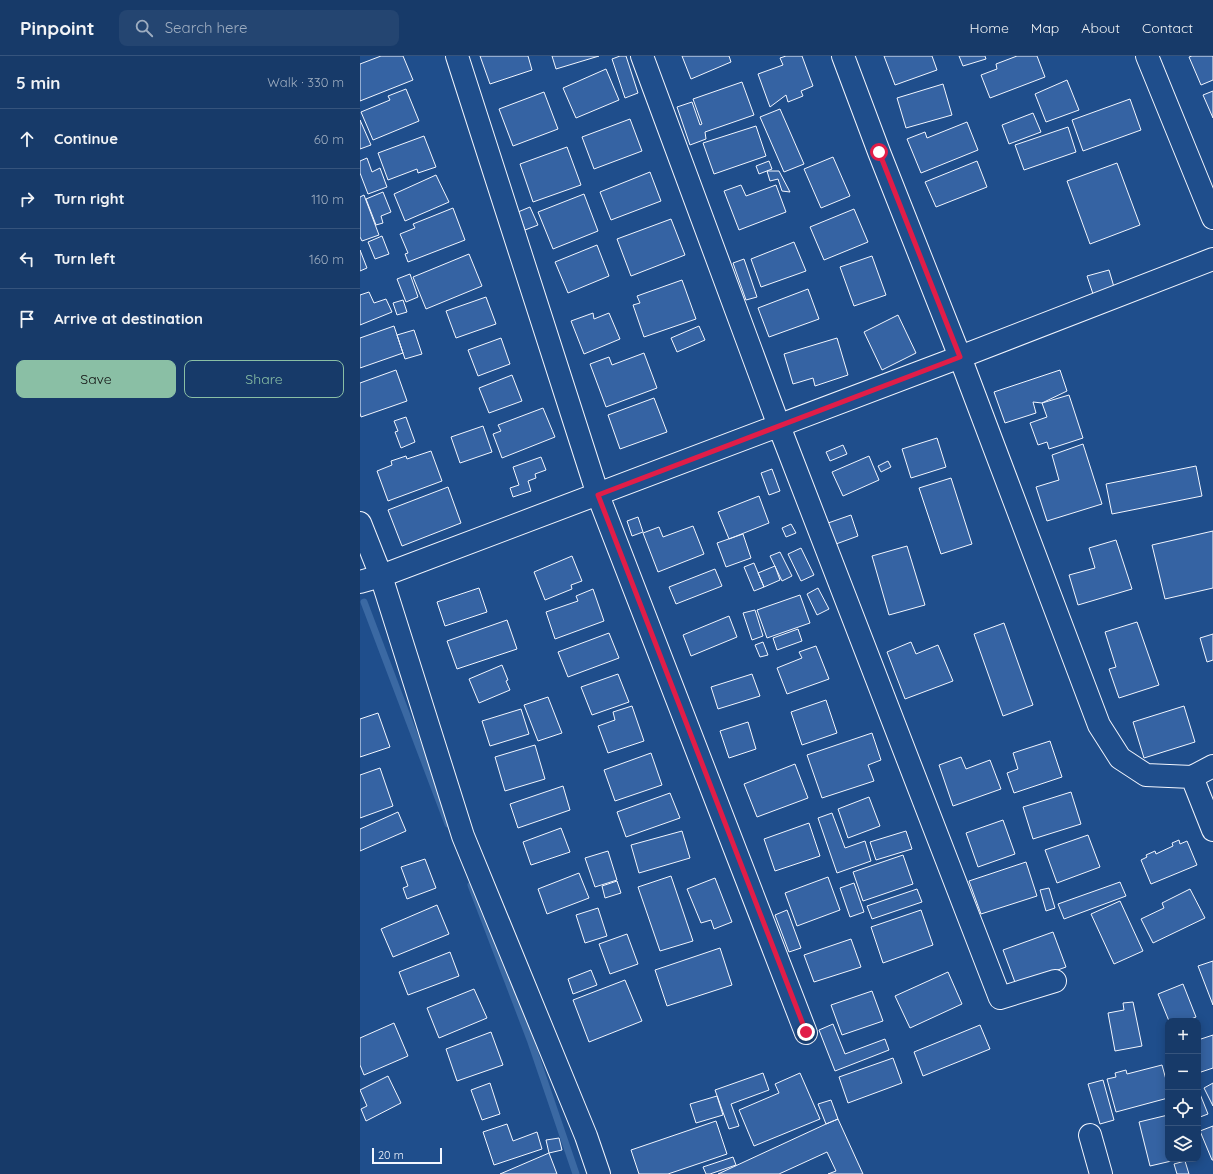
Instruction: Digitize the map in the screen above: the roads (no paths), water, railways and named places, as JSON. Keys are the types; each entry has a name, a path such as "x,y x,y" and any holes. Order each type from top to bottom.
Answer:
{"street":[{"path":"457,56 598,495 806,1032"},
{"path":"642,56 779,426 1000,998 1055,981"},
{"path":"843,56 879,152 960,357 1099,725 1120,758 1146,775 1192,777 1213,766"},
{"path":"1147,56 1213,218"},
{"path":"360,582 381,576 598,495 1213,259"},
{"path":"360,523 381,576 463,836 583,1129 599,1174"},
{"path":"1192,777 1213,830"},
{"path":"1090,1135 1101,1174"}],"waterway":[{"path":"364,602 448,824"},
{"path":"471,885 531,1042 576,1174"}]}
